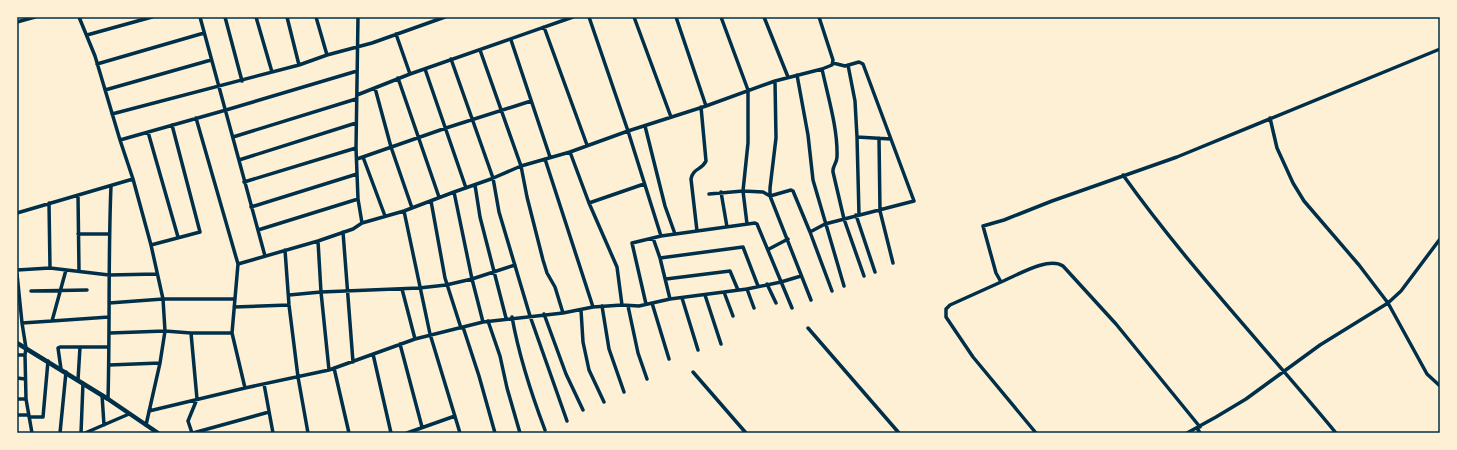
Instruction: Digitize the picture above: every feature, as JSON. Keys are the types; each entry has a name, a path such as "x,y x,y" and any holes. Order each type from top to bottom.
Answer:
{"street":[{"path":"17,22 35,17"},
{"path":"79,17 97,64 133,179 151,245 163,299 165,331 160,363 146,425"},
{"path":"87,35 152,17"},
{"path":"200,17 265,256"},
{"path":"225,17 242,81"},
{"path":"256,17 272,72"},
{"path":"287,17 299,65"},
{"path":"316,17 327,55"},
{"path":"358,17 356,148 358,200 362,224"},
{"path":"112,114 299,65 445,17"},
{"path":"558,17 559,22"},
{"path":"232,137 356,97 398,78 511,40 573,17"},
{"path":"589,17 628,131 661,236"},
{"path":"634,17 671,117"},
{"path":"676,17 706,106"},
{"path":"721,17 748,90 748,143 743,191 747,224"},
{"path":"764,17 788,77"},
{"path":"819,17 833,63"},
{"path":"544,27 587,146"},
{"path":"97,64 204,33"},
{"path":"396,34 410,74"},
{"path":"511,40 550,157"},
{"path":"1001,282 996,273 983,226 1004,220 1176,157 1440,49"},
{"path":"480,50 521,166 527,197 543,260 547,273 556,287 563,313"},
{"path":"452,59 493,178 498,212 530,316 568,421"},
{"path":"105,90 211,60"},
{"path":"810,232 826,224 857,215 880,211 914,202 892,139 863,64 859,62 842,66 833,63"},
{"path":"238,264 318,241 353,229 362,224 404,211 475,185 521,166 570,152 775,81 822,69 832,65 833,63"},
{"path":"848,65 855,100 857,137 857,215 874,272"},
{"path":"425,69 466,188"},
{"path":"822,69 836,141 837,158 832,169 844,219 864,276"},
{"path":"120,140 357,71"},
{"path":"797,75 808,135 813,180 844,286"},
{"path":"398,78 439,197"},
{"path":"775,81 776,138 770,196 811,300"},
{"path":"374,88 412,208"},
{"path":"357,159 473,119 531,101"},
{"path":"697,231 691,179 694,171 704,165 706,161 701,107"},
{"path":"196,118 238,264 232,332 245,388"},
{"path":"1270,118 1277,148 1293,183 1304,201 1359,265 1388,303 1427,374 1440,386"},
{"path":"238,160 356,123"},
{"path":"151,245 199,232 200,230 172,125"},
{"path":"645,126 665,206 674,234"},
{"path":"628,131 661,236"},
{"path":"148,132 178,237"},
{"path":"857,137 892,139"},
{"path":"879,138 880,211 894,263"},
{"path":"244,182 356,148"},
{"path":"570,152 589,203 617,267 622,305"},
{"path":"363,157 385,216"},
{"path":"544,159 593,307"},
{"path":"251,207 357,174"},
{"path":"1124,175 1145,206 1200,274 1336,433"},
{"path":"17,213 133,179"},
{"path":"589,203 644,184"},
{"path":"475,185 480,217 506,318"},
{"path":"108,399 110,333 109,234 111,186"},
{"path":"709,194 743,191 762,192 770,196 790,190 793,191 832,291"},
{"path":"454,192 472,279 483,322"},
{"path":"721,192 727,227"},
{"path":"78,195 79,271"},
{"path":"258,230 358,200"},
{"path":"431,201 446,285 479,376 495,433"},
{"path":"49,203 50,268"},
{"path":"404,211 419,288 430,334 460,433"},
{"path":"646,304 632,244 661,236 747,224 757,224 792,308"},
{"path":"343,232 353,362"},
{"path":"78,234 109,234"},
{"path":"653,238 666,279 670,299"},
{"path":"768,250 788,239"},
{"path":"1187,433 1246,398 1285,372 1320,345 1388,303 1401,291 1440,239"},
{"path":"318,241 321,292 329,370"},
{"path":"660,258 743,246 758,286"},
{"path":"285,250 289,305 298,377 308,433"},
{"path":"1036,433 973,358 946,317 946,309 950,305 1047,263 1059,263 1063,266 1116,324 1198,427 1200,433"},
{"path":"289,296 321,292 402,289 446,285 472,279 515,265"},
{"path":"17,270 50,268 109,275 157,274"},
{"path":"52,321 66,270"},
{"path":"666,279 730,271 738,290"},
{"path":"17,274 26,348 24,355 26,399 32,433"},
{"path":"150,411 245,388 329,370 415,338 483,322 512,317 563,313 602,306 639,306 670,299 747,289 801,276"},
{"path":"767,284 776,303"},
{"path":"402,289 415,338"},
{"path":"747,289 754,308"},
{"path":"31,291 87,290"},
{"path":"724,292 733,316"},
{"path":"705,295 720,344"},
{"path":"682,298 698,350"},
{"path":"109,303 163,299 234,299"},
{"path":"652,303 669,359"},
{"path":"234,307 289,305"},
{"path":"602,306 609,349 624,392"},
{"path":"628,306 638,353 647,379"},
{"path":"581,310 583,342 589,370 604,402"},
{"path":"544,314 566,374 583,410"},
{"path":"22,323 109,317"},
{"path":"512,317 517,346 544,430"},
{"path":"488,321 500,356 507,388 520,433"},
{"path":"808,328 899,433"},
{"path":"110,333 165,331 191,333 232,332"},
{"path":"191,333 197,399 188,420 192,433 269,412"},
{"path":"17,343 66,372 158,433"},
{"path":"400,344 422,428"},
{"path":"78,380 80,347"},
{"path":"61,369 58,348 109,347"},
{"path":"373,354 391,433"},
{"path":"17,355 24,355"},
{"path":"17,415 42,417 48,361"},
{"path":"109,366 160,363"},
{"path":"334,368 349,433"},
{"path":"60,433 66,372"},
{"path":"693,372 746,433"},
{"path":"17,378 25,379"},
{"path":"81,433 83,383"},
{"path":"264,384 273,433"},
{"path":"102,395 104,425"},
{"path":"17,399 26,399"},
{"path":"85,433 130,414"},
{"path":"407,433 455,416"}]}
